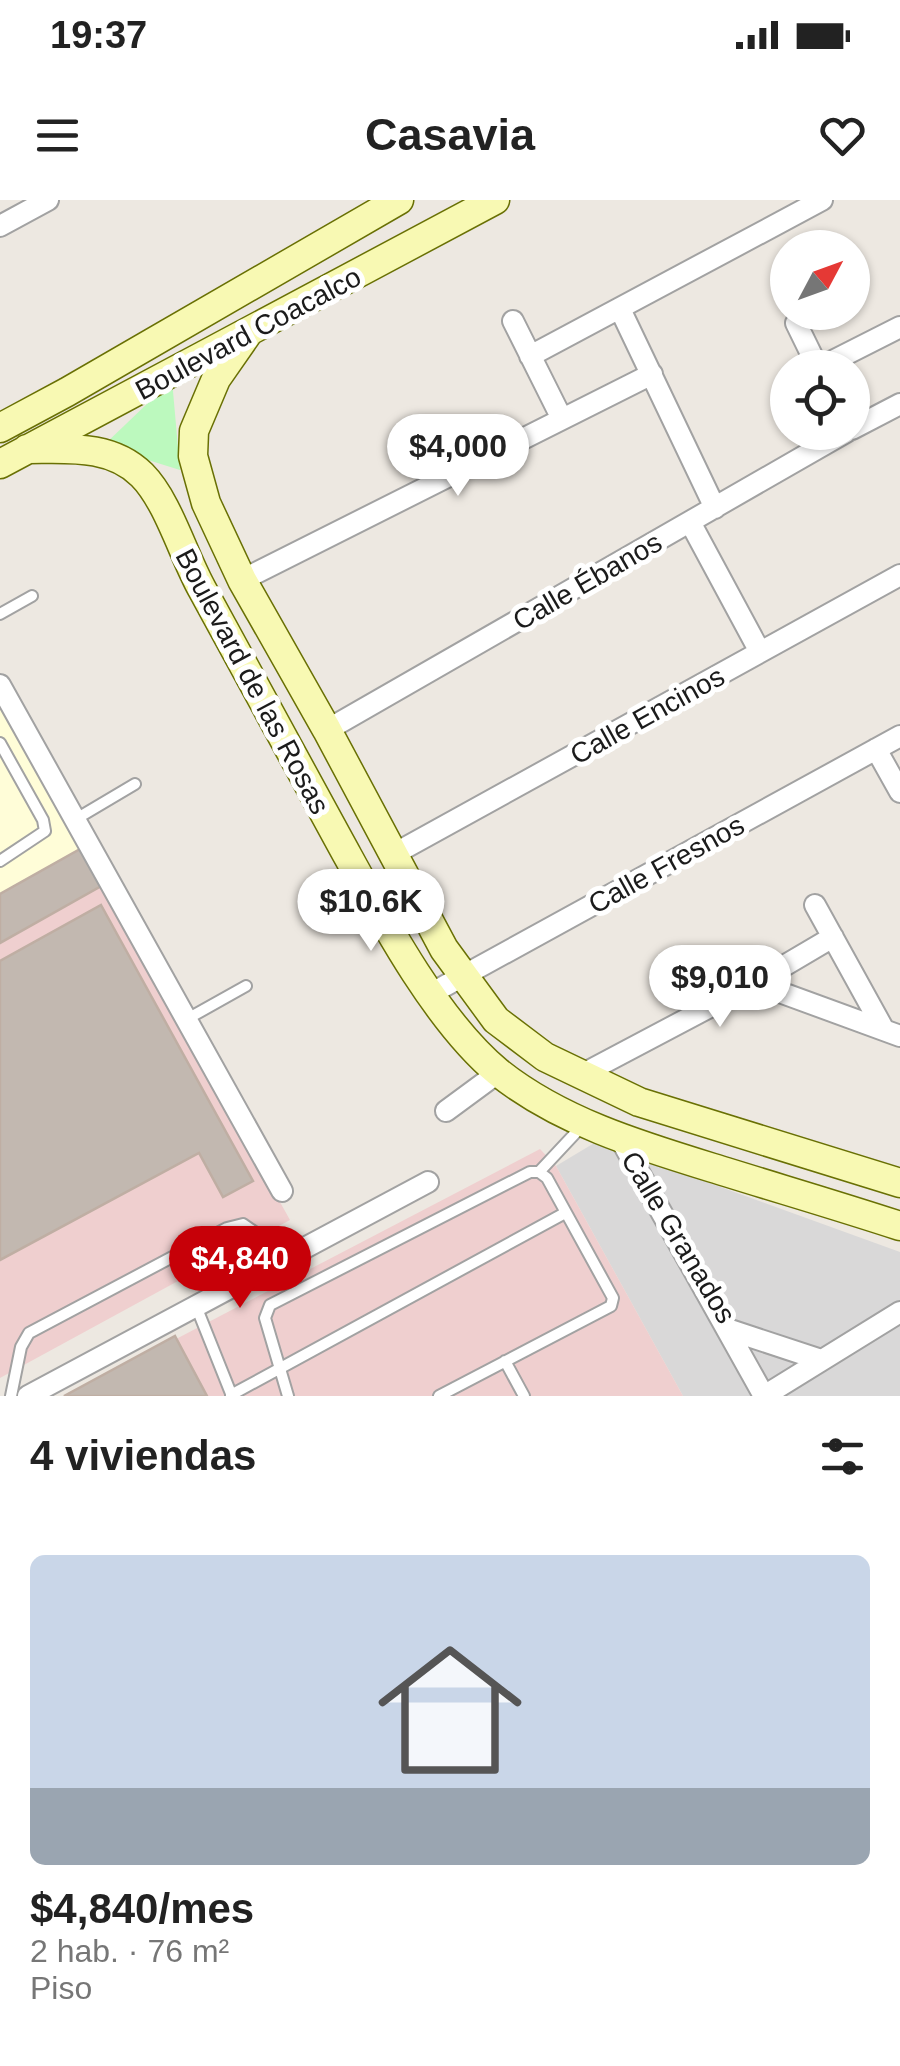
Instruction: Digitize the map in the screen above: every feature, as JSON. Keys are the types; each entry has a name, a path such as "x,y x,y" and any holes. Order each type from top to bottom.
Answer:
{"street":[{"path":"0,226 48,200"},
{"name":"Boulevard Coacalco","path":"0,428 399,200"},
{"name":"Boulevard Coacalco","path":"0,464 495,200"},
{"path":"530,356 822,200"},
{"path":"620,309 714,508"},
{"path":"512,321 562,419"},
{"path":"854,350 900,327"},
{"name":"Boulevard de las Rosas","path":"248,334 216,378 194,430 193,456 206,503 242,580 444,948 496,1020 520,1041 640,1102 900,1183"},
{"path":"242,580 652,374"},
{"name":"Calle Ébanos","path":"870,420 900,404"},
{"name":"Boulevard de las Rosas","path":"27,449 79,448 98,452 122,460 142,474 379,912 432,993 476,1050 499,1072 621,1140 900,1226"},
{"name":"Calle Ébanos","path":"327,730 816,450"},
{"path":"690,522 760,652"},
{"name":"Calle Encinos","path":"394,854 900,575"},
{"path":"0,685 282,1191"},
{"name":"Calle Fresnos","path":"432,993 900,736"},
{"path":"876,749 900,792"},
{"path":"815,905 892,1033"},
{"path":"582,1075 833,937"},
{"path":"755,983 892,1033"},
{"path":"446,1111 499,1072"},
{"name":"Calle Granados","path":"621,1140 727,1329 821,1360"},
{"path":"28,1396 428,1182"},
{"path":"727,1329 764,1396 900,1312"}],"lane":[{"path":"0,614 32,596"},
{"path":"0,743 43,820 45,831 0,861"},
{"path":"75,820 134,784"},
{"path":"186,1019 246,986"},
{"path":"539,1172 587,1122"},
{"path":"288,1396 265,1318 270,1306 530,1172 539,1172 547,1178 612,1298 610,1306 439,1396"},
{"path":"196,1306 231,1396 565,1213"},
{"path":"11,1396 23,1339 29,1333 226,1228 244,1224 256,1234 275,1264"},
{"path":"505,1361 524,1396"}],"shaded area":[{"path":"0,703 103,885 0,943"},
{"path":"103,885 290,1220 0,1378 0,943"},
{"path":"596,1142 900,1252 900,1396 683,1396 556,1166"},
{"path":"540,1149 556,1166 683,1396 67,1396"}],"green space":[{"path":"172,380 180,470 103,446"}],"building":[{"path":"82,848 103,885 0,943 0,894"},
{"path":"101,905 253,1181 223,1197 199,1153 0,1260 0,961"},
{"path":"175,1336 207,1396 64,1396"}]}
